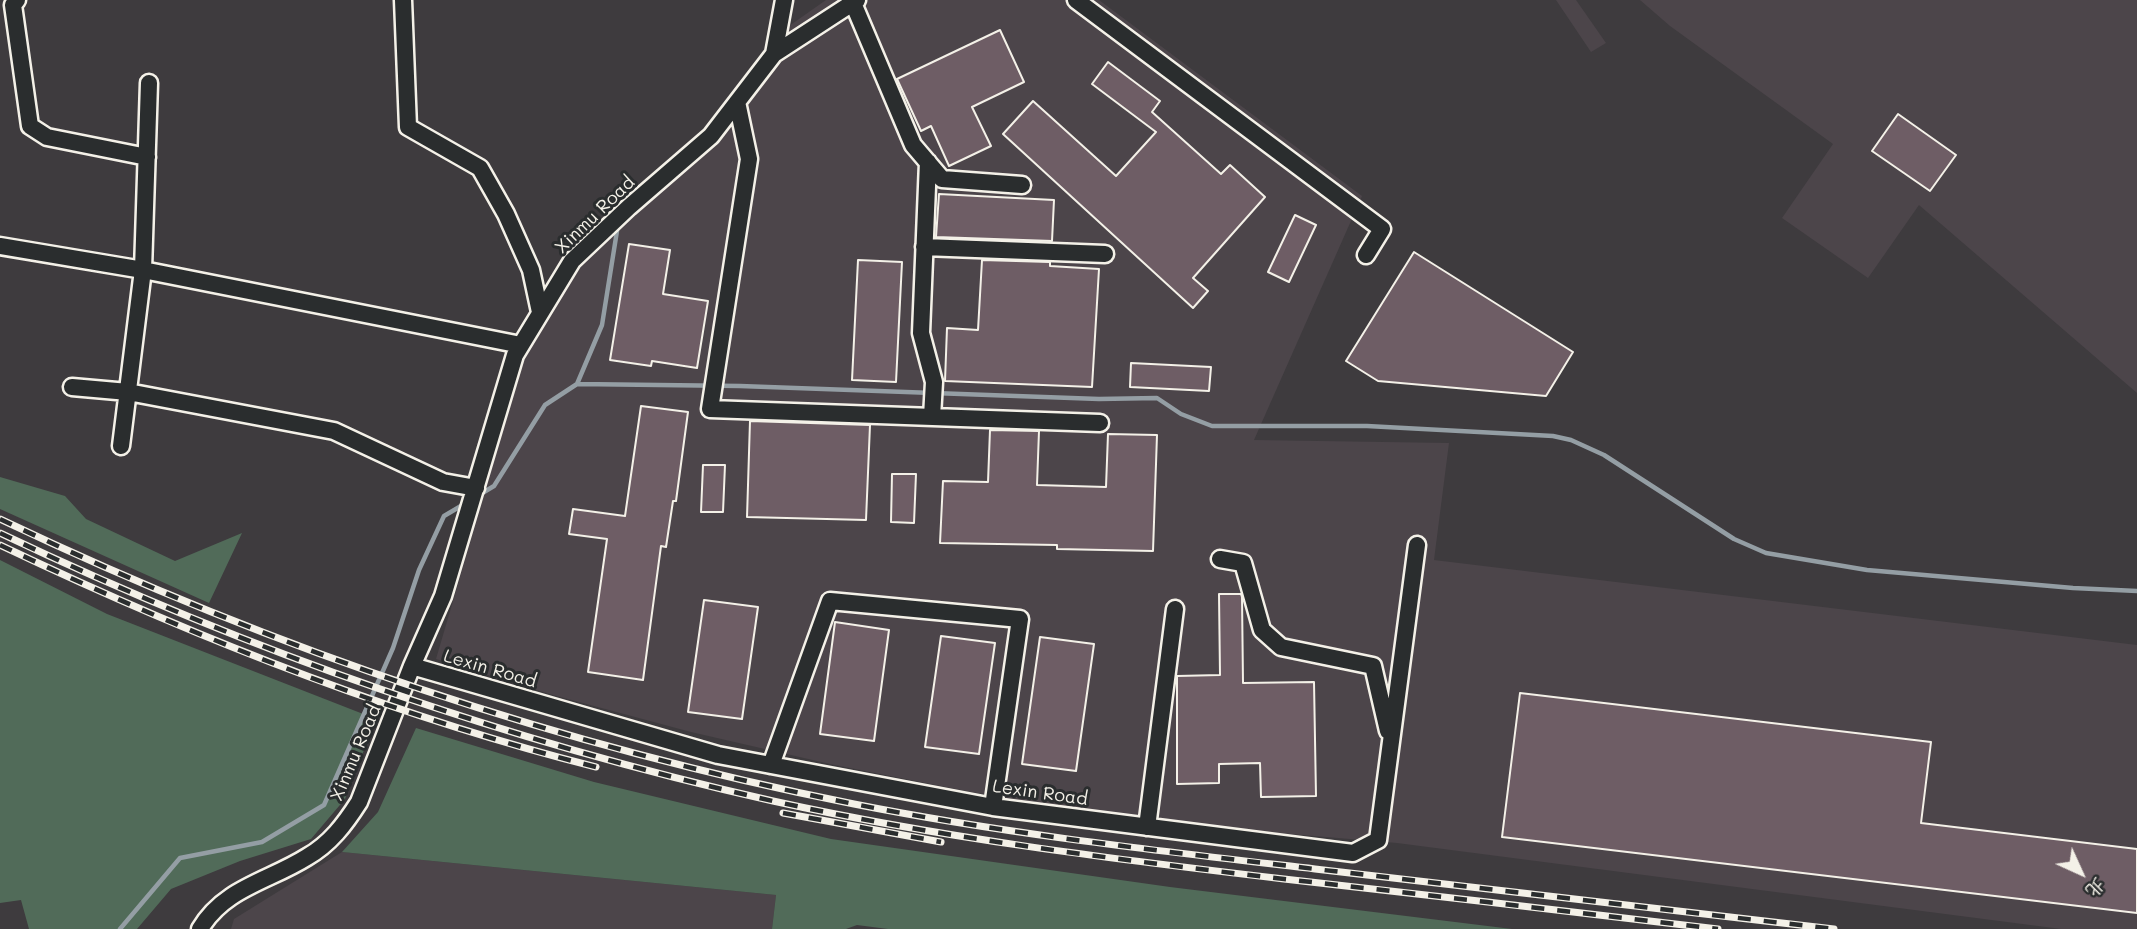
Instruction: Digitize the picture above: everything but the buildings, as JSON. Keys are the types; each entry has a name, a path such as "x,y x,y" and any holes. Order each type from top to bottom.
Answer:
{"street":[{"path":"17,0 13,5 30,126 47,137 147,157"},
{"path":"403,0 408,127 480,168 506,214 531,270 540,312"},
{"name":"Xinmu Road","path":"200,929 223,901 244,887 309,856 330,839 349,818 367,785 412,666 443,596 515,355 572,261 629,206 711,136 774,54 783,0"},
{"path":"1076,0 1382,229 1366,255"},
{"path":"774,54 855,1 913,145 942,179 1022,185"},
{"path":"121,446 144,270 149,83"},
{"path":"737,102 749,159 710,409 1100,423"},
{"path":"928,162 921,333 934,382 932,417"},
{"path":"0,246 144,270 521,345"},
{"path":"924,247 1105,254"},
{"path":"72,387 128,392 334,431 443,482 476,488"},
{"name":"Lexin Road","path":"412,666 718,755 993,807 1353,853 1378,840 1417,545"},
{"path":"1220,559 1243,563 1262,629 1281,647 1373,666 1390,744"},
{"path":"771,765 831,601 1020,619 993,807"},
{"path":"1147,827 1175,609"}],"shaded area":[{"path":"826,0 1099,0 1362,196 1254,440 1449,443 1434,560 2137,645 2137,929 2061,929 1397,843 1255,831 1112,814 971,792 830,764 691,732 553,695 436,659 524,359 579,267 635,214 718,143 783,58 789,26"},
{"path":"1556,0 1576,0 1606,43 1591,52"},
{"path":"1640,0 2137,0 2137,393 1919,205 1868,278 1782,218 1833,144 1670,26"},
{"path":"342,852 776,895 772,929 231,929 234,919"}],"green space":[{"path":"0,477 65,496 86,519 175,561 242,533 209,603 0,509"},
{"path":"0,560 107,614 376,719 345,799 311,839 240,861 171,889 137,929 29,929 21,900 0,903"},
{"path":"416,728 594,782 831,839 1170,887 1512,929 888,929 857,925 846,929 772,929 776,895 342,852 378,812"}],"waterway":[{"path":"577,384 602,325 617,231"},
{"path":"479,495 494,486 545,405 577,384 740,386 1099,399 1157,398 1181,414 1212,426 1367,426 1553,436 1571,440 1604,455 1734,539 1766,553 1867,570 2137,591"},
{"path":"120,929 180,858 262,842 324,805 393,648 419,570 444,516 466,503"}],"railway":[{"path":"0,519 103,566 312,651 525,722 633,753 743,780 911,815 1084,841 1834,929"},
{"path":"0,533 188,616 379,689 574,750 773,801 963,837 1091,855 1718,929"},
{"path":"0,545 145,611 292,671 443,723 596,767"},
{"path":"783,813 941,842"}]}
